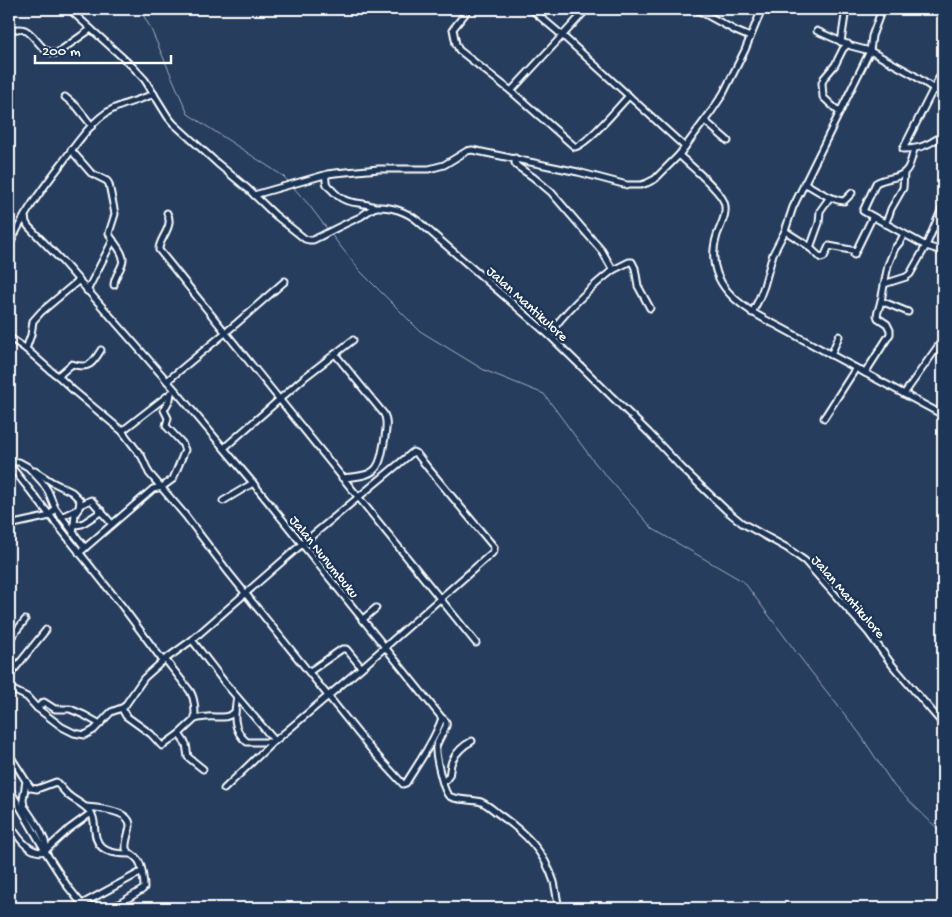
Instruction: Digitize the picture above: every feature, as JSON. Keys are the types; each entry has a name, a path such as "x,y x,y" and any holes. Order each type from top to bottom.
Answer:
{"street":[{"path":"69,9 145,80 173,123 217,164 257,194 275,215 305,239 313,240 375,207"},
{"path":"467,9 453,29 456,46 459,50 511,91 575,147 580,146 590,137 628,96"},
{"path":"532,9 685,147"},
{"path":"511,91 587,9"},
{"path":"696,9 704,11 750,37"},
{"path":"257,194 328,174 379,169 429,169 444,165 469,150 515,158 627,185 641,185 655,179 679,156 705,121 723,94 746,50 762,9"},
{"path":"841,42 846,9"},
{"path":"752,313 793,207 870,51 872,36 882,9"},
{"path":"9,30 16,29 27,32 47,51 57,53 90,29"},
{"path":"817,31 841,42 870,51 912,74 943,95"},
{"path":"839,112 823,97 822,83 848,44"},
{"path":"943,70 903,149 914,149 943,136"},
{"path":"9,247 25,217 78,140 110,110 154,94"},
{"path":"64,97 76,107 92,126"},
{"path":"705,121 728,141"},
{"path":"914,149 910,165 904,174 879,181 874,186 862,211 872,218 943,253"},
{"path":"71,150 91,173 107,181 108,184 115,214 109,231 123,258 114,280 114,285"},
{"path":"679,156 714,187 724,200 724,216 715,244 714,265 722,284 731,296 752,313 943,415"},
{"path":"515,158 517,166 547,189 576,220 614,270"},
{"name":"Jalan Mantikulore","path":"328,174 326,182 339,198 356,204 394,209 413,217 549,335 726,510 742,523 787,548 805,561 868,632 893,666 943,724"},
{"path":"885,224 891,209 904,188 904,174"},
{"path":"804,183 841,202 852,193"},
{"path":"810,248 819,222 820,211 830,197"},
{"path":"884,284 910,274 926,246 943,206"},
{"path":"168,213 170,221 159,249 476,643"},
{"name":"Jalan Nunumbuku","path":"25,217 28,226 62,261 167,381 173,392 224,448 442,718"},
{"path":"785,231 807,245 821,258 824,257 829,246 855,253 872,218"},
{"path":"865,373 890,334 887,324 878,318 877,315 891,257 904,234"},
{"path":"87,291 113,240"},
{"path":"549,335 593,286 614,270 629,262 632,262 635,268 638,286 650,308"},
{"path":"26,349 33,321 78,281"},
{"path":"167,381 226,333 285,281"},
{"path":"881,301 908,312"},
{"path":"831,355 839,336"},
{"path":"9,337 26,349 122,431 142,457 150,472 246,594 370,748 404,784 438,731 442,718"},
{"path":"224,448 280,399 353,340"},
{"path":"904,394 941,342"},
{"path":"58,376 72,364 84,367 92,364 100,350"},
{"path":"335,354 387,420 383,452 379,464 365,476 342,478"},
{"path":"824,418 856,368"},
{"path":"122,431 173,392"},
{"path":"79,553 153,489 162,487 173,479 185,450 182,443 166,426 168,418 164,410 173,392"},
{"path":"9,688 27,697 37,708 71,732 85,735 91,732 111,712 122,709 144,678 164,660 192,640 302,544 414,452 492,543 494,550 274,742 224,789"},
{"path":"73,534 75,514 80,500 72,492 28,467 16,461 9,464 193,695 195,719"},
{"path":"28,467 42,482 55,508 85,548"},
{"path":"223,501 253,483"},
{"path":"61,517 91,500 112,524"},
{"path":"9,525 50,516 55,508"},
{"path":"75,525 82,524 102,511"},
{"path":"362,620 376,608"},
{"path":"9,640 25,620"},
{"path":"9,676 46,630"},
{"path":"192,640 274,742"},
{"path":"309,672 342,649 346,649 361,668"},
{"path":"237,696 235,726 244,740 247,742 274,742"},
{"path":"37,708 44,702 55,709 70,709 100,724"},
{"path":"122,709 126,716 151,734 162,746 195,719 204,717 222,718 235,712"},
{"path":"442,718 446,723 436,748 437,760 447,793 457,798 484,803 530,839 542,856 554,883 559,908"},
{"path":"179,734 186,744 189,758 203,769"},
{"path":"443,782 449,777 451,763 454,758 472,741"},
{"path":"9,754 31,788 35,789 56,782 68,795 86,807 94,821 96,836 107,851 114,854 130,854"},
{"path":"26,782 24,806 39,828 45,841 46,850"},
{"path":"9,788 68,887 84,906 141,872"},
{"path":"86,807 123,814 130,825 126,849 140,862 144,884 142,890 112,908"},
{"path":"9,823 22,841 30,848 39,852 46,850 90,813"}],"waterway":[{"path":"140,9 150,27 188,114 283,176 290,183"},
{"path":"292,186 328,230"},
{"path":"330,233 360,271 420,331 484,370 544,394 595,463 653,529 744,582 860,734 894,786 943,834"}]}
